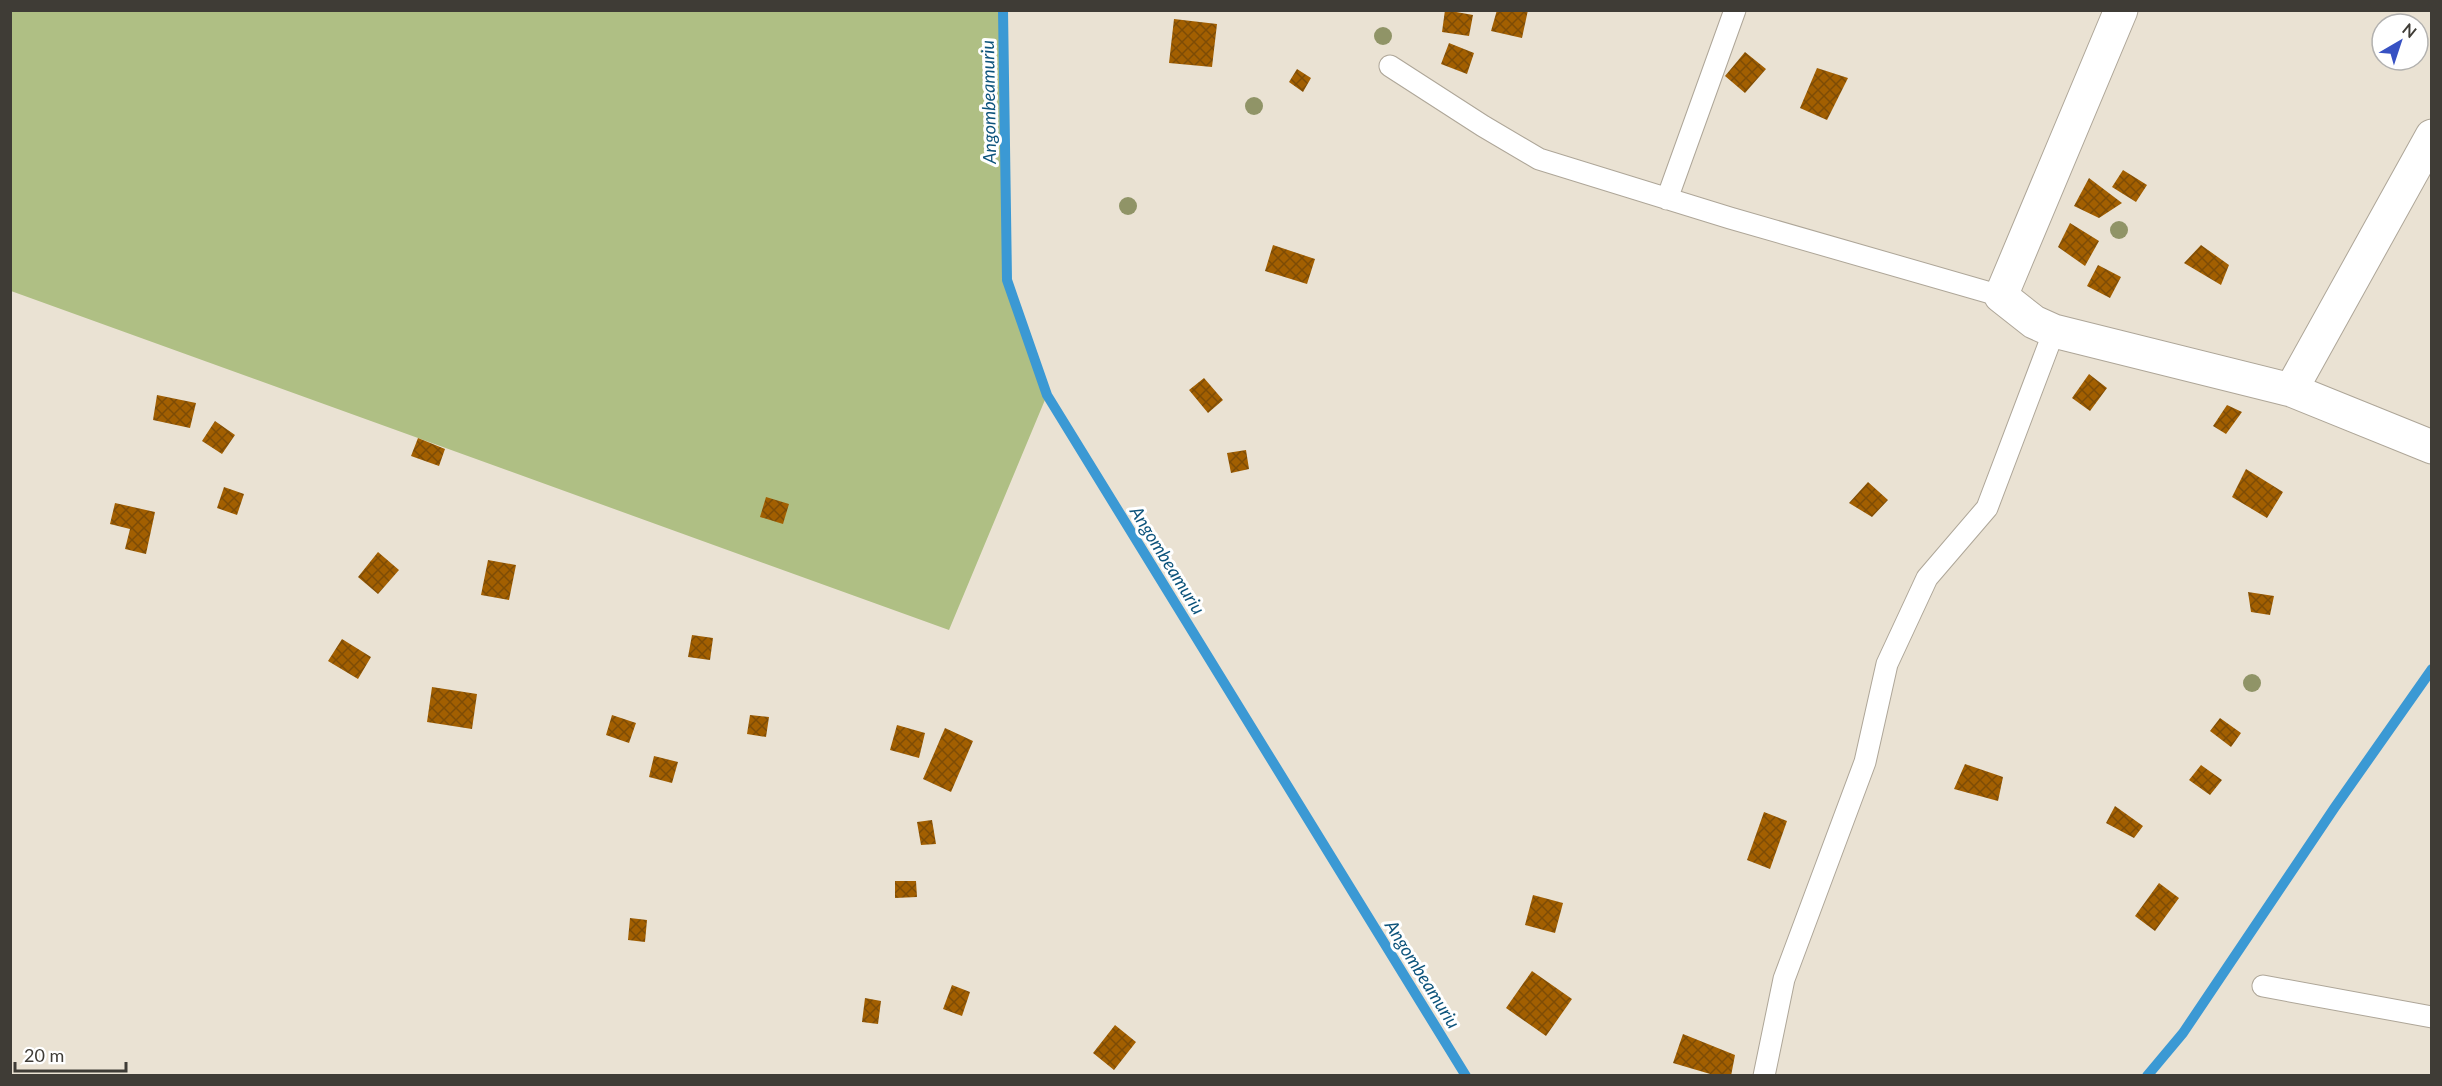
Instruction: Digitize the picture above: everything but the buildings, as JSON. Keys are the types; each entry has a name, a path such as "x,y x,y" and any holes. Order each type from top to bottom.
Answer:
{"street":[{"path":"2121,10 2001,296 2034,322 2054,331 2291,390 2432,447"},
{"path":"2291,390 2432,136"}],"lane":[{"path":"1667,199 1735,10"},
{"path":"1390,66 1539,159 1667,199 2001,296"},
{"path":"1764,1076 1784,979 1865,762 1887,664 1927,578 1987,508 2054,331"},
{"path":"2263,986 2432,1017"}],"green space":[{"path":"10,11 1003,11 1007,280 1047,395 949,630 11,291"}],"waterway":[{"name":"Angombeamuriu","path":"1003,10 1007,280 1047,395 1466,1076"},
{"path":"2147,1076 2183,1033 2335,807 2432,669"}]}
